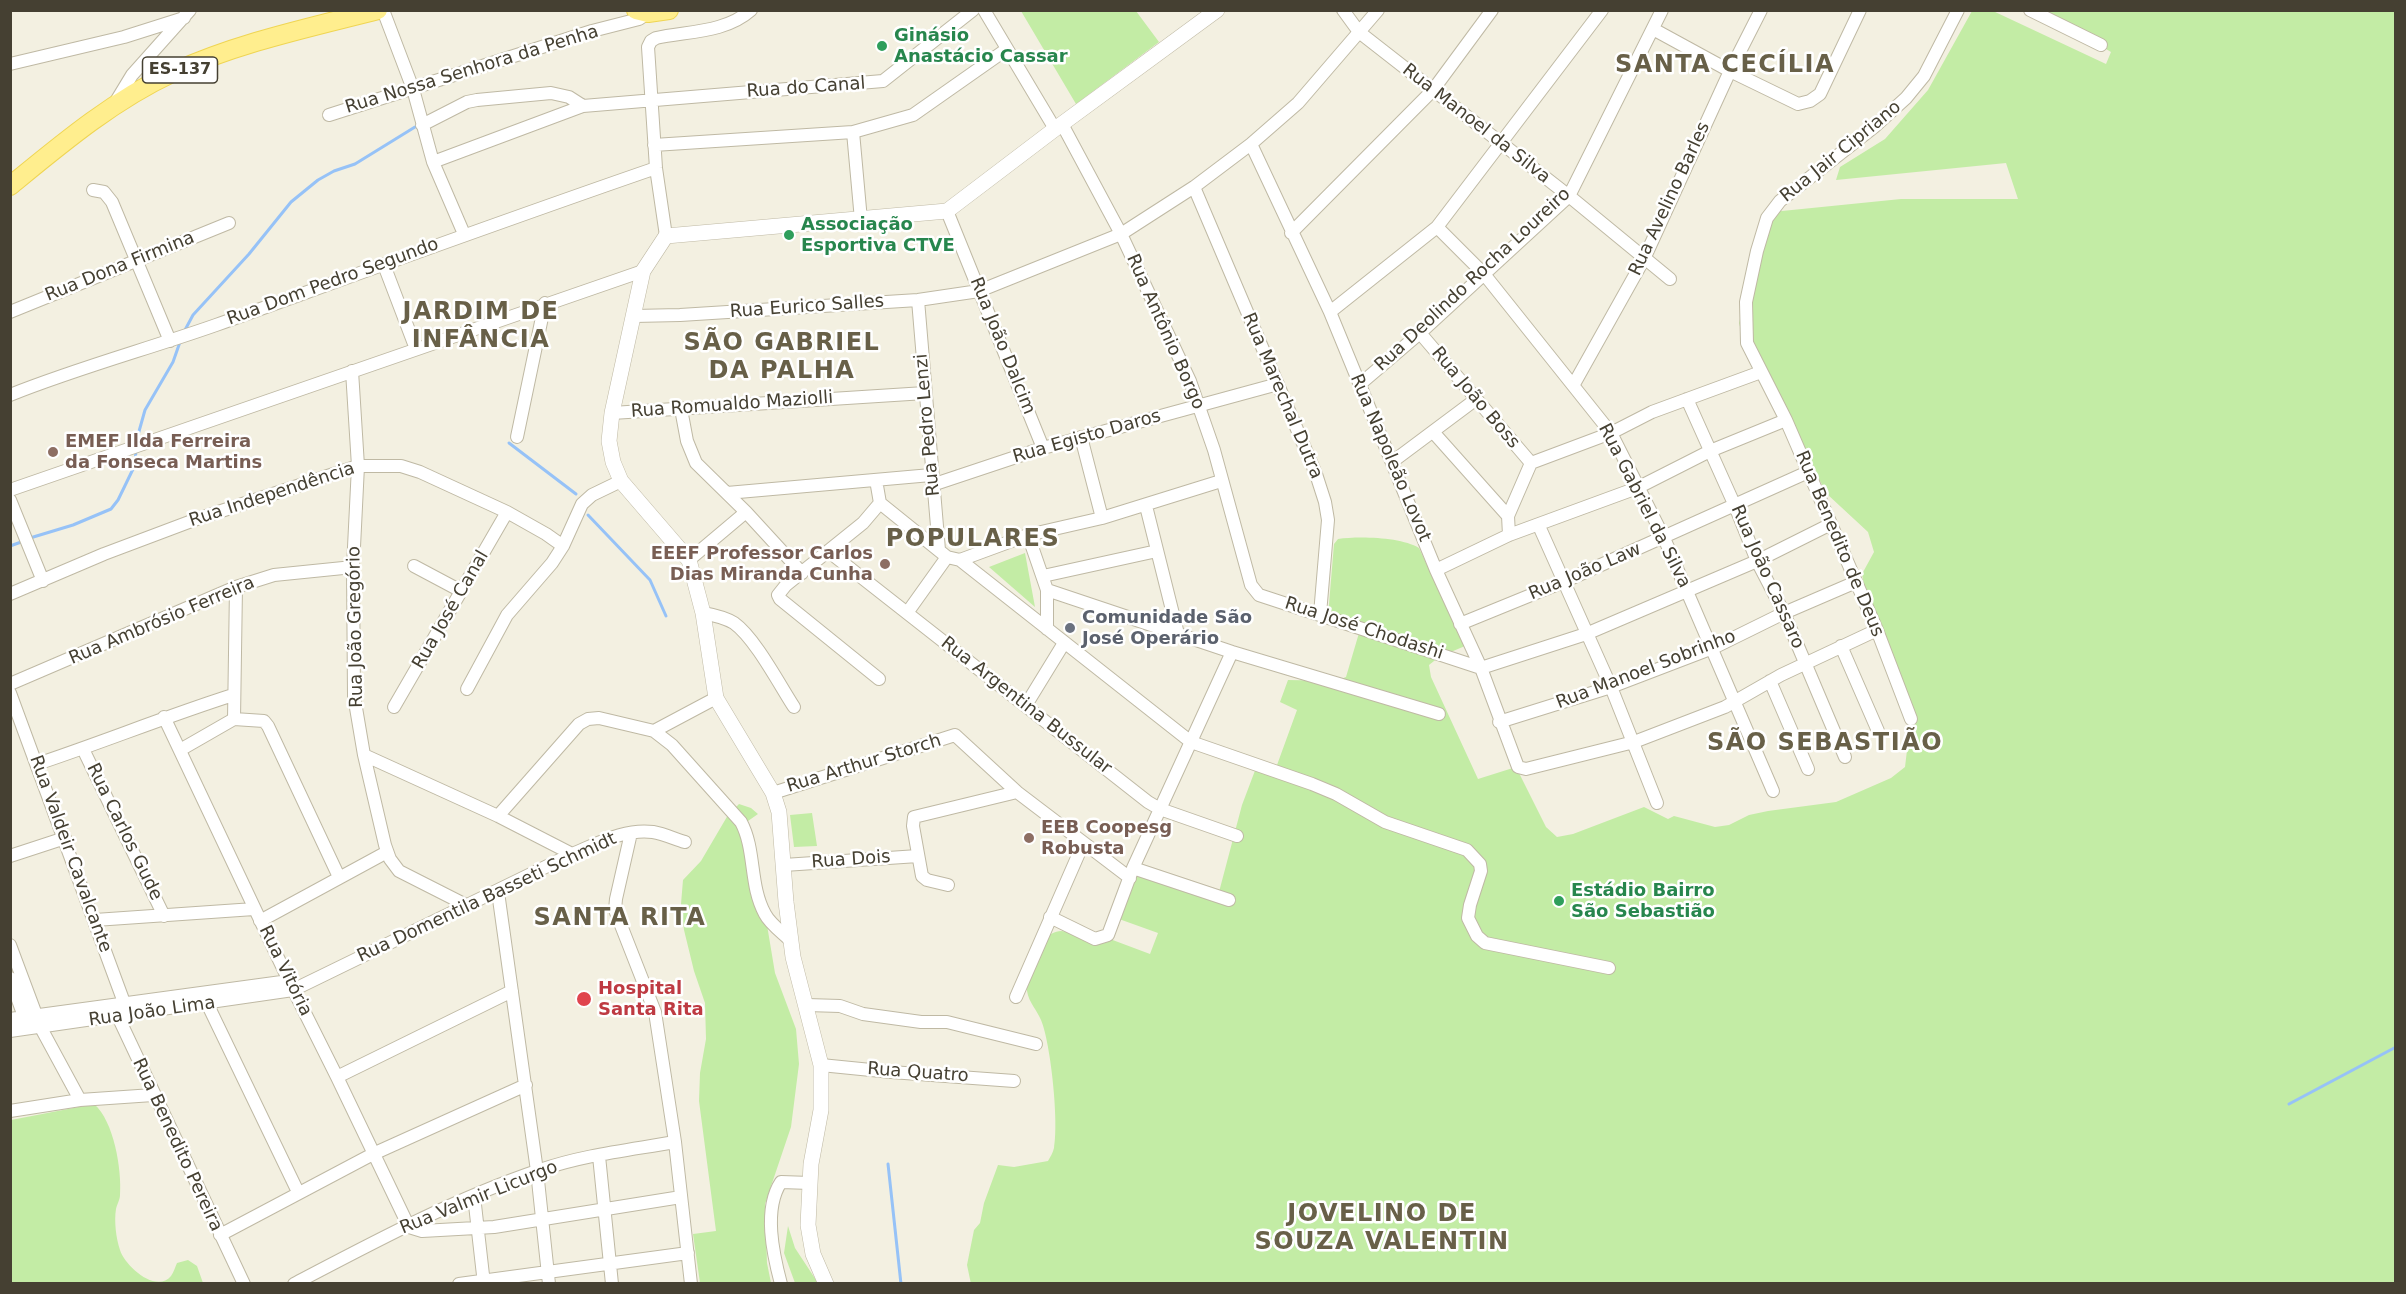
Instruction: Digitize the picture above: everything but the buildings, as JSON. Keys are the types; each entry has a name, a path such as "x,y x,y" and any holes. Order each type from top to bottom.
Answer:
{"main road":[{"name":"ES-137","path":"10,186 65,141 162,78 216,55 378,10"},
{"path":"642,12 669,10"}],"street":[{"path":"383,10 413,88 433,162 464,234"},
{"path":"751,10 742,19 708,31 656,38 648,46 656,168 666,236 643,270 612,413 609,441 613,462 621,481 689,560 703,613 716,698 773,793 779,812 791,941 821,1065 821,1110 810,1183 808,1225 810,1242 818,1269 826,1284"},
{"name":"Rua do Canal","path":"583,106 883,81 973,10"},
{"name":"Rua Antônio Borgo","path":"984,10 1058,126 1121,234 1200,405 1251,585"},
{"path":"666,236 947,211 1058,126 1217,10"},
{"name":"Rua Manoel da Silva","path":"1343,10 1359,32 1569,196 1670,279"},
{"name":"Rua Eurico Salles","path":"634,316 918,300 979,291 1121,234 1194,187 1251,144 1298,103 1378,10"},
{"path":"1291,233 1433,90 1492,10"},
{"path":"1330,312 1437,227 1602,10"},
{"name":"Rua Deolindo Rocha Loureiro","path":"1359,385 1420,333 1569,196 1662,10"},
{"name":"Rua Avelino Barles","path":"1574,384 1644,259 1730,71 1761,10"},
{"path":"1653,29 1797,104 1810,101 1820,94 1860,10"},
{"name":"Rua Jair Cipriano","path":"1761,372 1748,343 1746,302 1757,251 1767,219 1780,201 1874,127 1906,98 1924,76 1958,10"},
{"path":"2030,10 2102,45"},
{"name":"Rua Nossa Senhora da Penha","path":"328,115 592,31 639,19 642,12"},
{"path":"111,109 132,75 187,14"},
{"path":"10,64 93,45 187,14"},
{"path":"654,145 853,132 914,115 1007,49"},
{"path":"422,125 467,102 477,100 551,93 569,97 583,106"},
{"path":"433,162 583,106"},
{"path":"853,132 861,220"},
{"name":"Rua Napoleão Lovot","path":"1251,144 1330,312 1436,570 1481,668 1515,763 1520,768 1526,769 1634,742"},
{"name":"Rua Dom Pedro Segundo","path":"10,395 174,340 464,234 656,168"},
{"name":"Rua Marechal Dutra","path":"1194,187 1316,474 1325,502 1328,520 1320,614"},
{"path":"93,190 104,192 112,202 135,261 174,340"},
{"name":"Rua João Dalcim","path":"947,211 1043,448"},
{"name":"Rua Dona Firmina","path":"10,312 229,223"},
{"name":"Rua Gabriel da Silva","path":"1437,227 1484,274 1611,433 1688,590 1773,791"},
{"path":"384,265 416,349"},
{"path":"10,490 643,270"},
{"name":"Rua Pedro Lenzi","path":"918,300 932,480 943,554"},
{"path":"517,437 545,303"},
{"name":"Rua João Boss","path":"1420,333 1531,464"},
{"name":"Rua João Gregório","path":"352,371 358,466 353,567 354,696 364,755 387,852 399,871 468,906"},
{"path":"1509,535 1508,516 1531,464 1611,433 1652,412 1761,372"},
{"name":"Rua Benedito de Deus","path":"1761,372 1786,420 1877,630 1911,719"},
{"name":"Rua Egisto Daros","path":"727,493 876,480 932,480 1278,384"},
{"name":"Rua Romualdo Maziolli","path":"612,413 925,393"},
{"name":"Rua João Cassaro","path":"1687,399 1757,561 1784,613 1845,757"},
{"path":"1392,462 1434,433 1475,400"},
{"path":"681,409 687,441 696,463 746,512 802,573"},
{"path":"1436,570 1509,535 1539,526 1637,488 1710,451 1786,420"},
{"path":"1434,433 1508,516"},
{"path":"1081,437 1102,518"},
{"name":"Rua Independência","path":"10,594 104,554 196,519 358,466 401,466 420,472 507,512 563,546"},
{"name":"Rua João Law","path":"1460,624 1664,538 1808,472"},
{"path":"876,480 880,503 943,554 960,560 1191,742 1312,784 1336,794 1385,822 1467,850 1475,857 1481,871 1468,918 1476,936 1485,943 1610,968"},
{"path":"467,689 507,615 552,563 563,546 582,504 592,495 621,481"},
{"path":"960,560 1028,535 1146,506 1221,481"},
{"path":"10,500 43,581"},
{"path":"879,679 780,599 779,592 863,523 880,503"},
{"path":"1146,506 1178,633"},
{"name":"Rua José Canal","path":"394,707 507,512"},
{"path":"689,560 746,512"},
{"path":"1481,668 1586,634 1757,561 1831,524"},
{"path":"1539,526 1611,687 1656,803"},
{"path":"1028,535 1047,590 1047,629"},
{"path":"1043,576 1157,551"},
{"name":"Rua Argentina Bussular","path":"828,552 1148,802 1160,809 1237,836"},
{"path":"907,613 943,554"},
{"path":"414,566 461,591"},
{"name":"Rua Ambrósio Ferreira","path":"10,684 236,587 274,575 353,567"},
{"name":"Rua Manoel Sobrinho","path":"1499,722 1611,687 1713,648 1784,613 1856,582"},
{"name":"Rua José Chodashi","path":"1251,585 1259,595 1481,668"},
{"path":"234,719 232,695 236,587"},
{"path":"1047,590 1232,652 1439,714"},
{"path":"703,613 724,618 735,624 763,658 794,707"},
{"path":"1634,742 1734,702 1770,681 1877,630"},
{"path":"1026,705 1064,643"},
{"path":"1841,646 1878,731"},
{"path":"1050,917 1095,939 1105,937 1110,930 1160,809 1232,652"},
{"path":"1770,681 1808,769"},
{"name":"Rua Valdeir Cavalcante","path":"10,693 95,920 121,1011"},
{"path":"37,764 164,717 232,695"},
{"path":"654,730 716,698"},
{"name":"Rua Vitória","path":"164,717 254,909 407,1224"},
{"path":"180,750 234,719 264,722 268,726 339,877"},
{"path":"498,816 579,724 588,719 608,720 654,730 672,745 741,822 747,835 757,892 763,910 791,941"},
{"name":"Rua Arthur Storch","path":"773,793 955,735 1017,792"},
{"name":"Rua Carlos Gude","path":"83,748 164,916"},
{"path":"364,755 498,816 572,854"},
{"path":"948,885 925,879 920,873 913,823 916,816 1017,792 1083,844 1132,873 1229,900"},
{"path":"631,832 615,910 652,1004 675,1142 691,1284"},
{"name":"Rua Domentila Basseti Schmidt","path":"291,986 498,892 572,854 631,832 652,832 685,842"},
{"path":"10,856 65,838"},
{"path":"1016,997 1083,844"},
{"path":"260,921 387,852"},
{"name":"Rua Dois","path":"784,865 918,856"},
{"path":"498,892 526,1085 548,1278"},
{"path":"95,920 254,909"},
{"path":"10,945 35,1029 80,1100"},
{"path":"10,978 30,1016"},
{"name":"Rua João Lima","path":"10,1032 121,1011 291,986"},
{"path":"337,1077 512,992"},
{"path":"205,999 298,1192"},
{"path":"807,1005 840,1006 863,1014 921,1022 947,1022 1036,1044"},
{"name":"Rua João Lima","path":"10,1018 121,1011"},
{"name":"Rua Benedito Pereira","path":"121,1011 153,1095 244,1284"},
{"name":"Rua Quatro","path":"821,1065 1014,1081"},
{"path":"220,1234 373,1154 526,1085"},
{"path":"10,1111 80,1100 153,1095"},
{"name":"Rua Valmir Licurgo","path":"294,1284 407,1224 537,1171 599,1156 675,1142"},
{"path":"599,1156 612,1284"},
{"path":"782,1284 772,1227 774,1197 781,1182 810,1183"},
{"path":"474,1196 484,1282"},
{"path":"407,1224 411,1229 418,1230 478,1228 542,1221 681,1197"},
{"path":"459,1284 548,1278 610,1264 688,1253"}],"green space":[{"path":"1021,11 1136,11 1159,42 1076,104"},
{"path":"1972,11 1993,11 2106,64 2111,52 2043,11 2395,11 2395,1283 971,1284 967,1265 974,1230 980,1223 984,1203 998,1165 1014,1167 1048,1161 1054,1148 1055,1103 1051,1064 1045,1031 1027,991 1030,971 1043,938 1061,931 1099,944 1110,939 1150,954 1158,933 1119,919 1137,867 1219,892 1242,805 1259,760 1277,765 1297,710 1280,702 1288,680 1336,681 1346,677 1359,633 1328,616 1334,544 1338,539 1380,538 1411,544 1419,548 1465,646 1439,657 1429,665 1431,677 1478,779 1516,767 1546,827 1557,837 1573,834 1644,807 1668,819 1674,816 1715,827 1729,825 1749,815 1836,802 1891,778 1905,767 1908,742 1914,723 1912,703 1865,591 1862,574 1874,552 1868,532 1827,494 1812,466 1810,457 1796,451 1747,352 1739,323 1752,272 1772,212 1901,199 2018,199 2006,163 1836,180 1840,167 1885,139 1928,90"},
{"path":"1025,553 1035,607 989,567"},
{"path":"739,804 751,808 758,814 748,821 746,826 754,847 775,973 796,1029 799,1064 791,1127 765,1204 767,1263 771,1283 700,1283 693,1234 716,1231 699,1101 700,1073 706,1039 705,1003 684,930 681,904 683,880 701,861 728,815"},
{"path":"812,813 817,846 794,847 790,815"},
{"path":"94,1104 107,1122 118,1160 120,1199 116,1209 115,1224 123,1256 134,1270 157,1282 165,1281 171,1276 177,1263 188,1260 197,1266 203,1283 11,1284 11,1120"},
{"path":"788,1226 795,1248 818,1283 795,1283 784,1253"}],"waterway":[{"path":"185,330 193,315 249,254 291,202 318,180 334,171 355,164 415,127"},
{"path":"136,442 145,410 173,362 180,342"},
{"path":"509,443 576,494"},
{"path":"30,538 73,525 111,509 118,500 135,465 136,449"},
{"path":"588,515 650,580 666,616"},
{"path":"10,546 24,541"},
{"path":"2289,1104 2396,1047"},
{"path":"888,1164 901,1284"}],"place":[{"name":"Ginásio Anastácio Cassar","path":"882,46"},
{"name":"Associação Esportiva CTVE","path":"789,235"},
{"name":"EMEF Ilda Ferreira da Fonseca Martins","path":"53,452"},
{"name":"EEEF Professor Carlos Dias Miranda Cunha","path":"885,564"},
{"name":"Comunidade São José Operário","path":"1070,628"},
{"name":"EEB Coopesg Robusta","path":"1029,838"},
{"name":"Estádio Bairro São Sebastião","path":"1559,901"},
{"name":"Hospital Santa Rita","path":"584,999"}],"district":[{"name":"SANTA CECÍLIA","path":"1725,66"},
{"name":"JARDIM DE INFÂNCIA","path":"481,327"},
{"name":"SÃO GABRIEL DA PALHA","path":"782,358"},
{"name":"POPULARES","path":"973,540"},
{"name":"SÃO SEBASTIÃO","path":"1825,744"},
{"name":"SANTA RITA","path":"620,919"},
{"name":"JOVELINO DE SOUZA VALENTIN","path":"1382,1229"}]}
